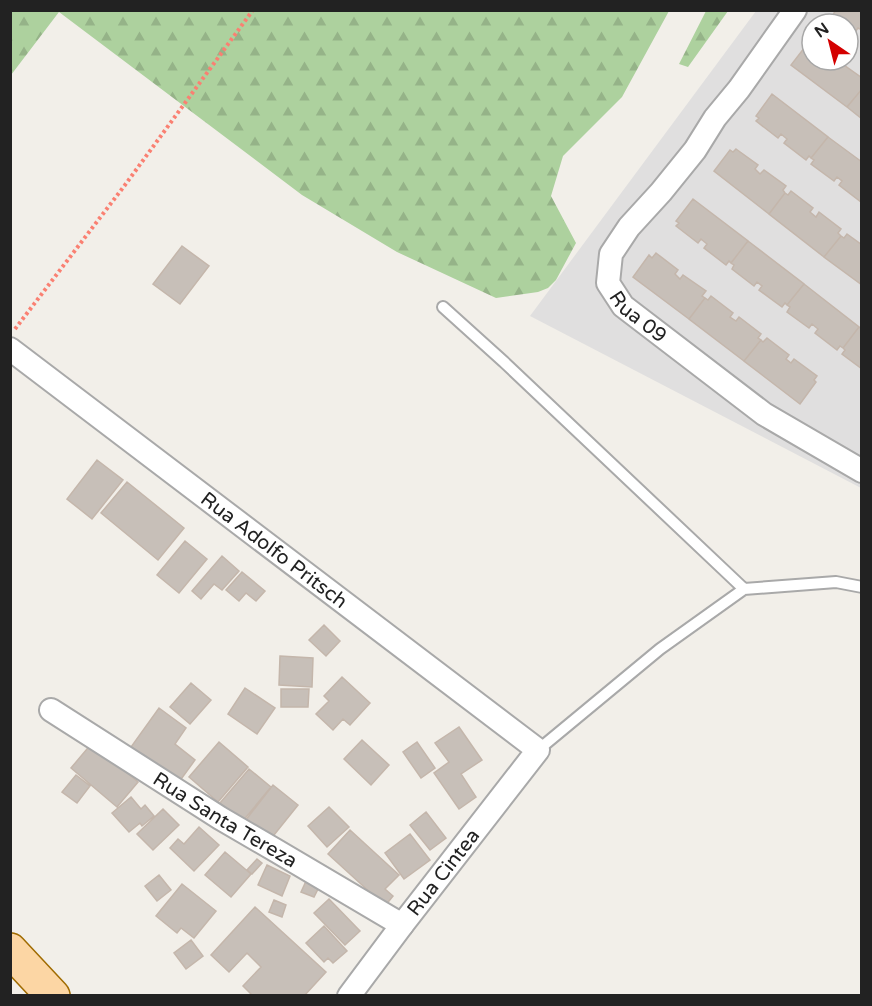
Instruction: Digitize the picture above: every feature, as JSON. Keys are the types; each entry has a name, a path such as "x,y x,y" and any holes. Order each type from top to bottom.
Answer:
{"main road":[{"path":"10,950 52,996"}],"street":[{"name":"Rua 09","path":"795,10 695,150 630,227 611,254 608,283 623,306 764,414 861,471"},
{"name":"Rua Adolfo Pritsch","path":"10,349 538,750"},
{"name":"Rua Santa Tereza","path":"51,710 219,818 402,925"},
{"name":"Rua Cintea","path":"349,996 538,750"}],"lane":[{"path":"443,307 513,370 744,590"},
{"path":"538,750 660,649 744,590 836,582 861,587"}],"path":[{"path":"10,334 125,185 253,10"}],"shaded area":[{"path":"756,11 861,11 861,488 530,316"}],"green space":[{"path":"11,10 669,11 622,97 563,156 551,196 576,243 556,280 548,288 538,292 496,298 397,252 302,195 59,12 11,75"},
{"path":"706,11 728,11 688,67 679,64"}],"building":[{"path":"835,10 862,10 862,30 860,29 860,12 834,12"},
{"path":"800,53 800,72 791,65"},
{"path":"800,72 854,72 862,78 862,89 847,107"},
{"path":"862,89 862,119 847,107"},
{"path":"772,94 828,137 811,158 809,156 806,160 784,143 787,139 781,134 778,138 756,121 759,118 756,116"},
{"path":"828,137 862,162 861,202 839,185 842,181 837,177 834,181 811,164 814,160 811,158"},
{"path":"736,149 758,165 755,169 760,174 764,170 786,186 783,190 785,193 769,214 714,171 730,150 733,152"},
{"path":"791,191 813,208 810,212 816,217 819,212 841,229 838,233 841,236 824,257 769,214 785,193 788,195"},
{"path":"693,199 748,241 731,263 729,261 726,265 704,248 707,244 701,239 698,243 676,226 679,223 676,221"},
{"path":"847,234 862,245 862,285 824,257 841,236 844,238"},
{"path":"748,241 804,284 787,305 785,303 782,307 759,290 762,286 757,282 754,286 732,269 734,265 731,263"},
{"path":"182,246 209,266 180,304 153,284"},
{"path":"656,253 678,270 675,274 680,279 683,275 706,291 702,296 705,298 689,319 633,277 649,255 652,258"},
{"path":"804,284 859,327 843,348 840,346 837,350 815,333 818,329 812,324 809,328 787,312 790,307 787,305"},
{"path":"711,296 733,313 730,317 736,321 739,317 761,334 758,338 761,340 744,361 689,319 705,298 708,300"},
{"path":"859,327 862,329 862,369 842,354 845,350 843,348"},
{"path":"767,338 789,355 786,359 791,363 794,359 817,376 814,380 816,382 800,404 744,361 761,340 763,342"},
{"path":"97,460 123,480 92,519 67,499"},
{"path":"127,482 184,528 158,560 101,513"},
{"path":"185,541 207,559 179,593 157,575"},
{"path":"222,556 239,571 222,590 214,584 201,599 192,591"},
{"path":"242,572 265,591 256,601 246,593 239,601 226,590"},
{"path":"324,625 340,641 326,656 309,640"},
{"path":"280,656 313,658 312,687 279,685"},
{"path":"342,677 370,703 350,725 343,719 333,730 316,714 329,701 324,696"},
{"path":"191,683 211,700 190,724 170,707"},
{"path":"245,688 275,708 257,734 228,714"},
{"path":"281,689 309,689 308,707 281,707"},
{"path":"159,708 186,728 175,744 195,760 179,782 131,747"},
{"path":"459,727 482,760 461,774 476,797 459,809 434,773 449,762 435,743"},
{"path":"362,740 389,765 371,785 344,759"},
{"path":"219,742 248,767 218,802 189,777"},
{"path":"417,742 435,768 421,778 403,752"},
{"path":"92,743 138,782 117,807 71,768"},
{"path":"249,769 271,787 242,822 220,803"},
{"path":"76,775 90,786 77,803 62,792"},
{"path":"273,785 298,805 270,840 245,821"},
{"path":"131,797 141,809 145,805 154,816 142,826 140,823 129,832 112,813"},
{"path":"329,807 349,827 327,847 308,826"},
{"path":"163,809 179,825 153,850 137,834"},
{"path":"426,812 446,838 430,850 410,825"},
{"path":"199,827 219,845 194,871 170,848 178,839 184,844"},
{"path":"350,830 399,875 385,889 393,896 385,906 328,854"},
{"path":"410,834 430,860 404,879 385,853"},
{"path":"225,852 251,874 231,897 205,875"},
{"path":"257,859 262,863 252,874 247,870"},
{"path":"267,865 290,876 282,896 258,885"},
{"path":"159,875 171,890 157,901 145,886"},
{"path":"307,879 320,885 314,897 301,892"},
{"path":"182,884 216,911 194,938 181,928 177,933 156,916"},
{"path":"329,899 360,931 345,945 314,913"},
{"path":"274,900 286,905 282,917 269,912"},
{"path":"255,907 326,972 304,996 253,996 243,986 261,967 247,953 229,972 211,955"},
{"path":"324,926 347,951 333,963 328,958 324,962 306,943"},
{"path":"191,940 203,956 186,969 174,953"}]}
